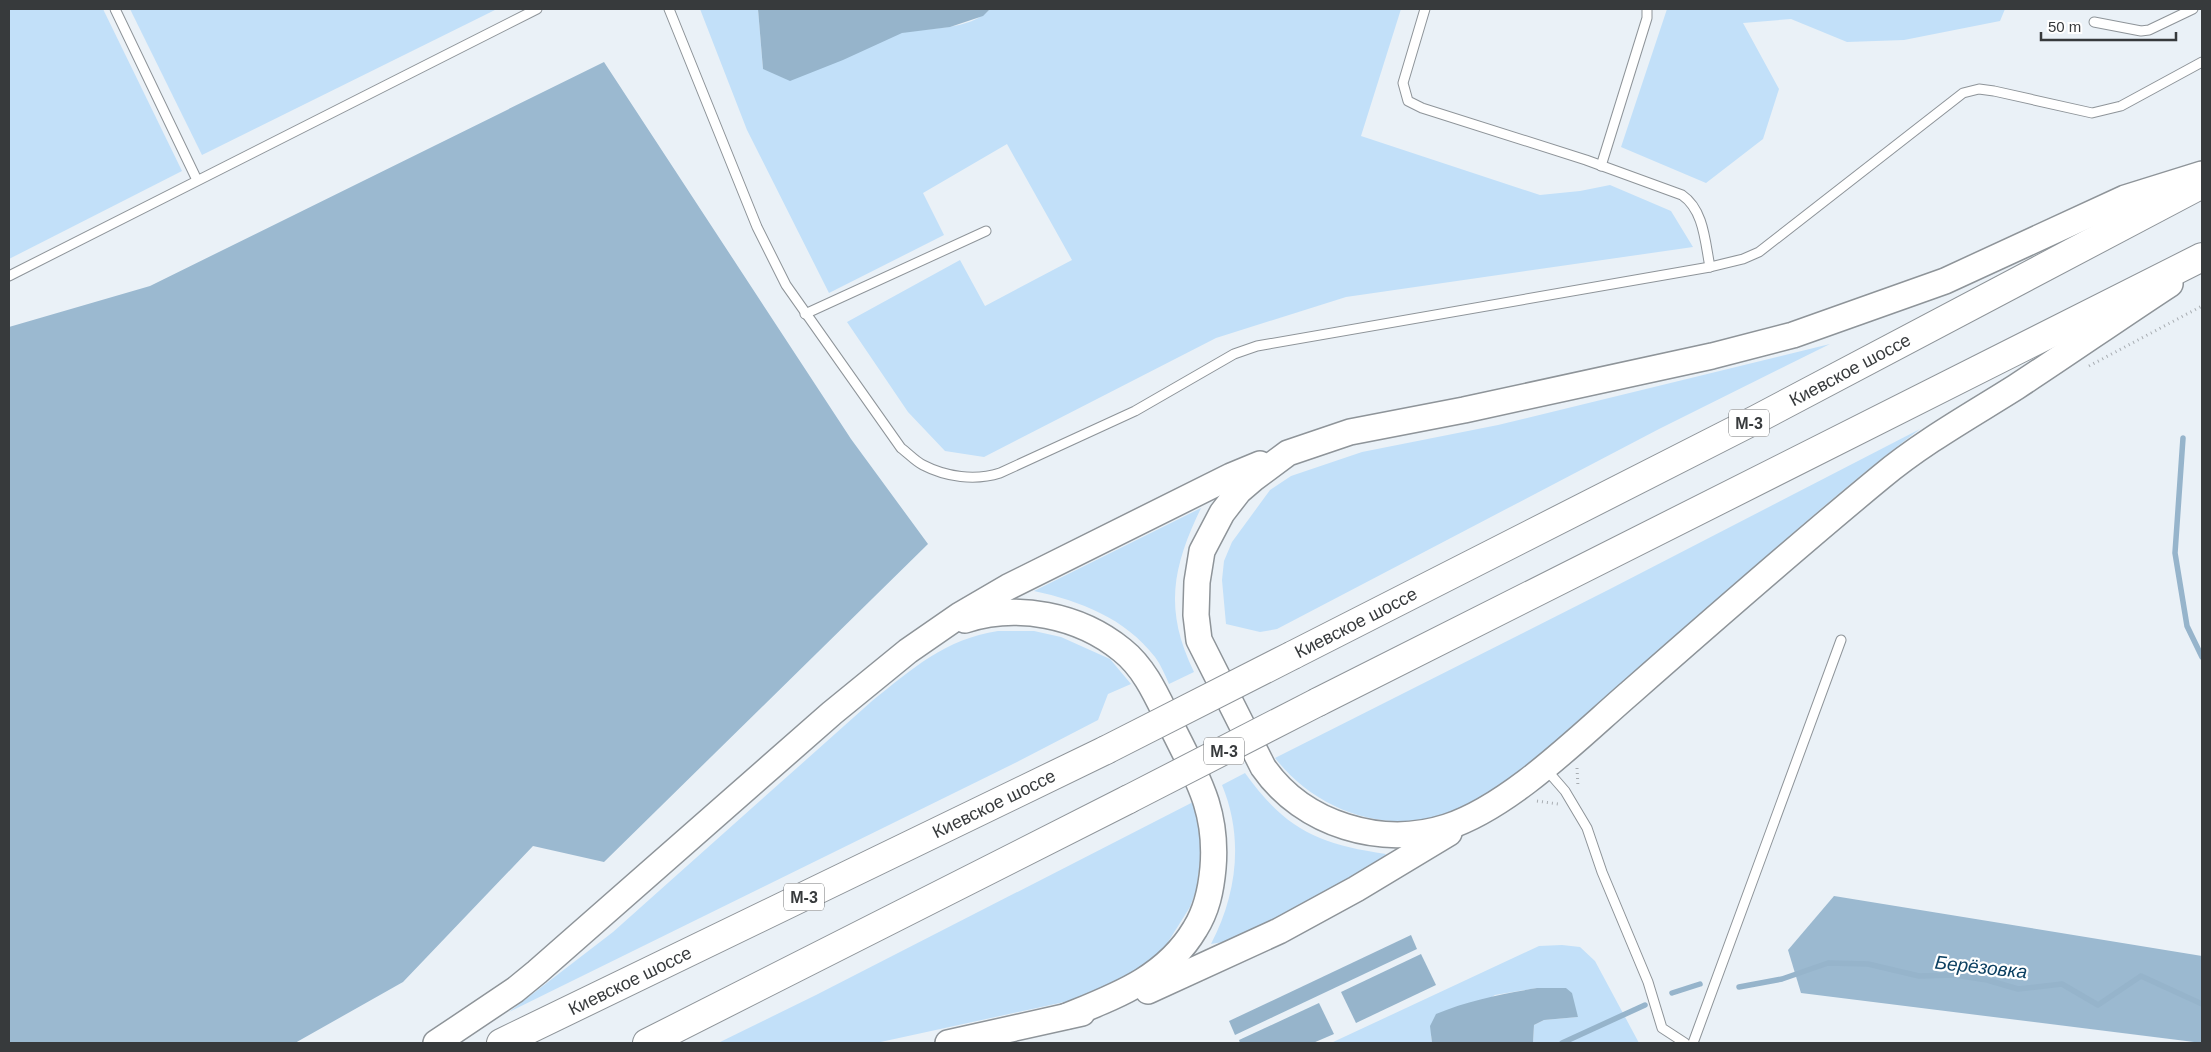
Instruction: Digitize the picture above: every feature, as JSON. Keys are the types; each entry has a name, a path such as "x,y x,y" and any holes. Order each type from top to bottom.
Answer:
{"highway":[{"name":"Киевское шоссе","path":"501,1043 1106,750 1757,419 2202,184"},
{"name":"М-3","path":"647,1043 1318,702 2202,258"}],"street":[{"path":"436,1043 515,990 882,671 960,615 1008,587 1231,476 1288,453 1350,432 1464,410 1712,356 1793,335 1944,281 2125,198 2202,174"},
{"path":"948,1043 1107,1006 1139,995 1279,931 1388,870 1476,815 1545,767 1768,572 1905,458 2061,358 2202,262"},
{"path":"1288,453 1239,491 1222,513 1202,551 1197,582 1196,615 1199,640 1263,767 1282,788 1306,807 1336,823 1362,832 1414,835 1443,828 1476,815"},
{"path":"938,631 986,615 1038,614 1056,617 1090,630 1112,643 1130,657 1148,681 1204,791 1212,819 1215,852 1212,884 1195,930 1174,957 1148,979 1129,990 1067,1016"}],"lane":[{"path":"115,9 197,180"},
{"path":"9,276 537,9"},
{"path":"669,9 757,227 786,285 901,448 922,465 962,477 978,478 1000,473 1134,411 1234,354 1257,346 1710,267 1743,259 1759,252 1963,93 1979,90 1994,91 2092,113 2121,106 2202,62"},
{"path":"1426,9 1403,83 1408,101 1422,108 1601,166 1682,195 1690,200 1701,221 1710,267"},
{"path":"1601,166 1647,18 1648,9"},
{"path":"2094,22 2141,32 2193,9"},
{"path":"806,314 986,231"},
{"path":"1693,1043 1841,640"},
{"path":"1545,767 1576,808 1587,828 1602,872 1648,982 1662,1028 1684,1043"}],"path":[{"path":"2087,367 2202,306"},
{"path":"1576,808 1578,792 1577,769 1579,763"}],"shaded area":[{"path":"9,9 103,9 182,171 9,259"},
{"path":"130,9 497,9 202,155"},
{"path":"700,9 758,9 763,69 900,33 960,25 982,16 990,9 1401,9 1361,136 1540,195 1580,191 1610,185 1671,211 1693,247 1346,297 1216,338 984,457 945,451 908,412 847,322 960,260 985,306 1072,260 1007,144 923,193 944,235 829,293 747,130"},
{"path":"758,9 990,9 983,16 950,27 902,33 843,60 790,81 763,69"},
{"path":"1667,9 2005,9 2000,21 1904,40 1847,42 1791,19 1743,23 1779,89 1763,139 1706,183 1621,147"},
{"path":"604,62 851,439 928,544 604,862 533,846 403,982 295,1043 9,1043 9,327 150,286"},
{"path":"1830,344 1659,429 1277,629 1260,632 1226,624 1222,580 1224,561 1232,542 1270,490 1291,476 1362,452 1498,425"},
{"path":"1920,429 1842,491 1767,555 1536,759 1490,793 1467,806 1444,815 1420,820 1373,819 1351,813 1309,791 1291,776 1275,758 1610,589"},
{"path":"1201,508 1183,550 1175,589 1178,629 1184,650 1194,672 1169,684 1155,657 1143,643 1116,622 1085,606 1034,591"},
{"path":"998,631 1034,631 1061,637 1110,659 1131,684 1108,694 1098,720 1015,763 509,1012 613,932 872,701 915,667 945,648 979,635"},
{"path":"1245,773 1275,808 1305,831 1341,845 1386,854 1381,861 1285,915 1223,942 1211,944 1227,906 1235,866 1233,825 1222,785"},
{"path":"1195,801 1201,831 1202,849 1196,891 1190,907 1163,950 1152,960 1119,981 1078,999 876,1043 718,1043 816,995"},
{"path":"1834,896 2202,956 2202,1043 1801,993 1788,950"},
{"path":"1411,935 1417,949 1235,1035 1229,1021"},
{"path":"1562,945 1580,947 1595,961 1639,1043 1533,1043 1534,1025 1544,1020 1578,1017 1566,988 1537,988 1495,995 1431,1036 1432,1043 1331,1043 1539,946"},
{"path":"1421,954 1436,985 1356,1023 1341,992"},
{"path":"1537,988 1566,988 1572,993 1578,1017 1544,1020 1534,1025 1533,1043 1432,1043 1430,1026 1436,1014 1473,1001"},
{"path":"1319,1003 1334,1034 1313,1043 1240,1043 1239,1040"}],"waterway":[{"path":"2183,438 2175,553 2187,626 2202,657"},
{"name":"Берёзовка","path":"1739,987 1782,979 1828,963 1868,964 1919,976 1955,975 1987,980 2018,989 2062,984 2098,1005 2141,976 2202,1004"},
{"path":"1672,993 1700,984"},
{"name":"Берёзовка","path":"1562,1043 1645,1005"}]}
